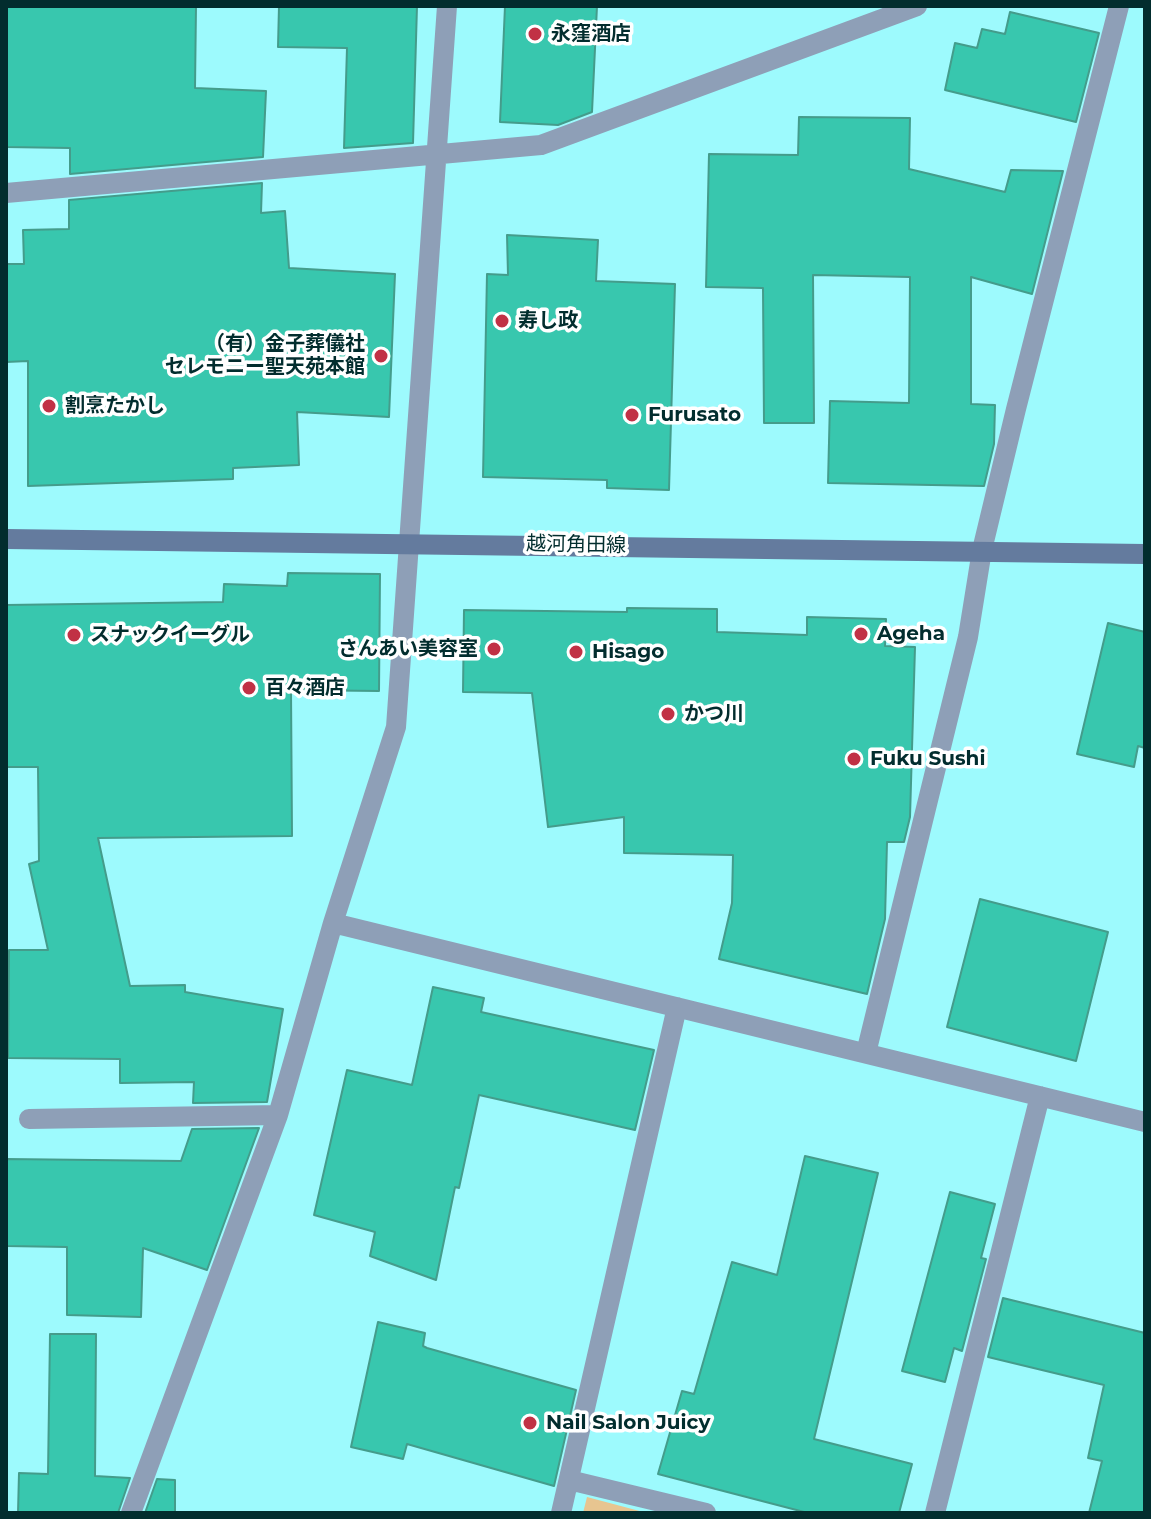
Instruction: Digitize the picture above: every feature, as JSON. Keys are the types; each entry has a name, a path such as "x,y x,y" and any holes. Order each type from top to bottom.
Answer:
{"main road":[{"name":"越河角田線","path":"6,539 1145,554"}],"street":[{"path":"131,1513 278,1115 333,923 396,727 447,6"},
{"path":"6,193 541,145 917,6"},
{"path":"866,1053 968,637 982,550 1119,6"},
{"path":"333,923 1145,1122"},
{"path":"561,1513 677,1007"},
{"path":"935,1513 1040,1096"},
{"path":"29,1119 278,1115"},
{"path":"569,1480 706,1513"}],"shaded area":[{"path":"587,1497 647,1513 583,1513"}],"building":[{"path":"6,6 196,6 195,88 266,91 263,157 70,174 70,148 6,147"},
{"path":"279,6 417,6 413,143 344,148 347,48 278,47"},
{"path":"505,6 597,6 592,112 558,125 500,122"},
{"path":"1010,12 1099,33 1076,122 945,90 955,43 977,48 982,29 1005,34"},
{"path":"799,117 910,118 909,169 1005,192 1011,170 1063,171 1032,294 971,277 971,404 995,405 994,444 984,486 828,483 830,401 909,403 910,277 813,275 814,423 764,423 763,288 706,287 709,154 798,155"},
{"path":"262,183 261,213 285,211 289,268 395,274 389,417 297,412 299,465 233,468 233,479 28,486 28,361 6,362 6,264 24,264 23,230 69,229 69,200"},
{"path":"507,235 598,240 596,281 675,284 669,490 607,488 607,480 483,477 487,274 508,275"},
{"path":"288,573 380,574 379,691 291,690 292,836 98,838 130,986 185,985 185,992 283,1009 267,1102 193,1103 194,1082 120,1083 120,1059 8,1058 9,950 48,950 29,864 39,861 38,767 6,767 6,605 223,602 224,584 287,586"},
{"path":"627,608 717,609 717,632 807,635 807,617 886,619 885,646 915,647 910,817 904,842 887,842 885,919 867,994 719,959 732,903 733,855 624,853 624,817 548,827 532,693 463,692 464,610 627,612"},
{"path":"1108,623 1145,632 1145,748 1138,746 1134,767 1077,754"},
{"path":"980,899 1108,932 1076,1061 947,1027"},
{"path":"433,987 484,998 481,1012 654,1050 635,1130 479,1095 459,1188 455,1187 436,1280 370,1256 375,1232 314,1215 347,1070 412,1085"},
{"path":"259,1128 207,1270 143,1248 141,1317 67,1315 67,1247 6,1246 6,1159 181,1161 192,1129"},
{"path":"805,1156 878,1173 814,1439 912,1464 899,1513 808,1513 658,1474 682,1391 694,1394 732,1262 777,1275"},
{"path":"950,1192 995,1204 981,1258 986,1259 962,1351 954,1348 945,1382 902,1371"},
{"path":"1003,1298 1145,1333 1145,1513 1089,1513 1102,1461 1088,1458 1104,1385 988,1357"},
{"path":"378,1322 425,1333 423,1346 427,1348 576,1390 554,1486 407,1444 403,1459 351,1447"},
{"path":"50,1334 96,1334 95,1476 130,1478 118,1513 18,1513 19,1473 48,1474"},
{"path":"157,1479 175,1480 175,1513 145,1513"}],"place":[{"name":"永窪酒店","path":"535,34"},
{"name":"寿し政","path":"502,321"},
{"name":"（有）金子葬儀社 セレモニー聖天苑本館","path":"381,356"},
{"name":"割烹たかし","path":"49,406"},
{"name":"Furusato","path":"632,415"},
{"name":"Ageha","path":"861,634"},
{"name":"スナックイーグル","path":"74,635"},
{"name":"さんあい美容室","path":"494,649"},
{"name":"Hisago","path":"576,652"},
{"name":"百々酒店","path":"249,688"},
{"name":"かつ川","path":"668,714"},
{"name":"Fuku Sushi","path":"854,759"},
{"name":"Nail Salon Juicy","path":"530,1423"}]}
